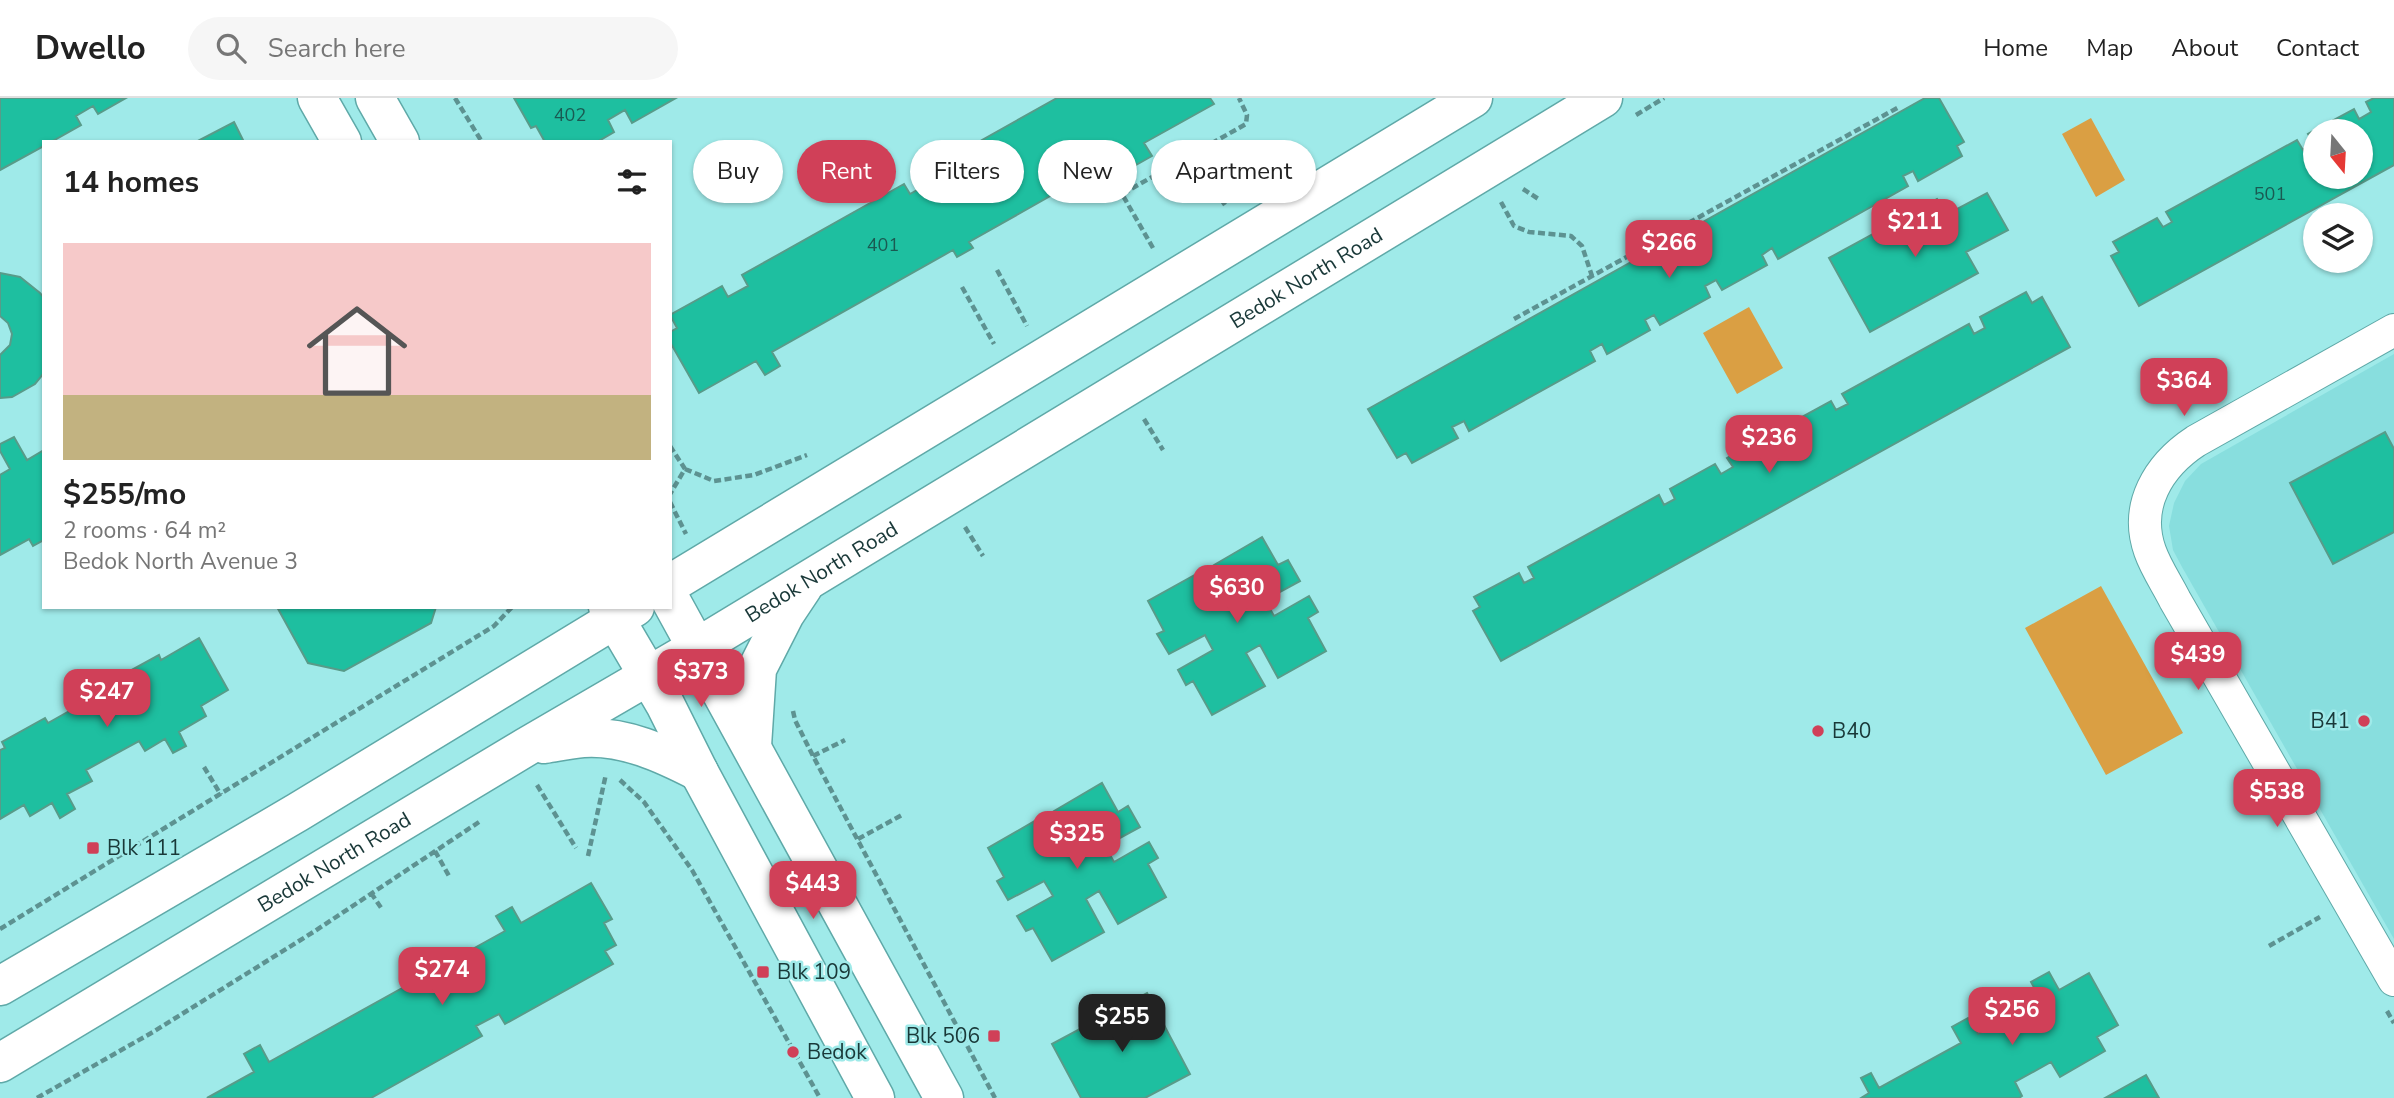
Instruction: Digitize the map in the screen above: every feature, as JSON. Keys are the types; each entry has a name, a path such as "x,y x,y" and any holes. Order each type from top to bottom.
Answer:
{"main road":[{"path":"317,98 341,140"},
{"path":"375,98 399,140"},
{"path":"672,583 1473,98"},
{"name":"Bedok North Road","path":"0,1063 806,582 1603,98"},
{"path":"752,746 757,669 785,614 806,582"},
{"path":"672,602 944,1098"},
{"path":"0,986 298,812 620,612 648,677 665,704 875,1098"},
{"path":"526,747 585,737 621,742 655,750 699,772"}],"street":[{"path":"2388,990 2348,901 2175,600 2151,553 2145,524 2149,495 2162,470 2184,449 2394,330"}],"path":[{"path":"455,98 481,140"},
{"path":"1218,140 1246,124 1247,115 1239,98"},
{"path":"1514,319 1899,107"},
{"path":"1151,178 1122,194 1157,256"},
{"path":"1519,187 1540,200"},
{"path":"1499,199 1514,226 1529,232 1571,236 1582,246 1592,276"},
{"path":"1223,203 1229,212"},
{"path":"997,270 1031,332"},
{"path":"962,287 999,352"},
{"path":"672,449 685,469 672,491"},
{"path":"963,525 983,556"},
{"path":"0,929 494,626 510,609"},
{"path":"793,707 795,720 813,756 995,1098"},
{"path":"813,756 845,740"},
{"path":"204,767 221,795"},
{"path":"588,856 608,768 644,802 692,870 820,1098"},
{"path":"526,792 548,779"},
{"path":"537,785 576,848"},
{"path":"858,839 902,816"},
{"path":"37,1098 153,1032 481,821"},
{"path":"435,851 449,876"},
{"path":"371,893 382,909"},
{"path":"2269,946 2348,901"},
{"path":"2388,990 2394,1023"}],"shaded area":[{"path":"2091,118 2125,180 2096,197 2062,134"},
{"path":"1749,307 1783,368 1737,394 1703,333"},
{"path":"2394,354 2394,939 2182,567 2173,550 2169,526 2174,503 2185,481 2201,464"},
{"path":"2101,586 2183,733 2106,775 2025,628"}],"building":[{"path":"0,98 126,98 98,114 93,106 76,116 81,125 55,140 42,140 42,147 0,170"},
{"path":"514,98 676,98 632,123 625,110 608,120 614,132 600,140 544,140 536,126 531,128"},
{"path":"1057,98 1210,98 1214,104 1144,143 1151,157 1137,164 1137,140 1038,140 1038,203 969,242 973,248 957,257 953,250 772,352 780,366 765,375 756,361 699,393 672,346 672,331 677,328 672,314 722,286 728,297 748,286 742,275 870,203 896,203 896,188 904,184 910,194 910,203 1024,203 1024,140 982,140"},
{"path":"1925,98 1939,98 1964,142 1957,146 1962,156 1918,181 1913,171 1903,176 1908,186 1778,259 1772,248 1762,255 1767,265 1722,290 1716,280 1705,286 1710,297 1660,325 1654,315 1645,320 1650,330 1607,354 1602,344 1590,351 1595,361 1469,431 1464,421 1452,427 1458,438 1412,463 1406,453 1397,458 1368,409"},
{"path":"2374,98 2394,98 2394,165 2373,177 2373,119 2359,119 2371,112 2366,102"},
{"path":"2354,109 2359,119 2336,119"},
{"path":"234,122 243,140 200,140"},
{"path":"2297,140 2303,150 2303,189 2351,189 2325,203 2303,203 2303,215 2139,306 2111,256 2119,252 2113,242 2157,218 2163,227 2172,222 2166,212"},
{"path":"1987,193 2008,230 1966,252 1978,273 1870,332 1829,258 1937,199 1946,215"},
{"path":"0,273 20,277 42,296 42,375 35,384 12,397 0,398 0,355 10,345 12,334 8,323 0,316"},
{"path":"2026,292 2032,303 2042,297 2070,347 1501,661 1473,611 1480,607 1474,597 1519,573 1524,583 1534,578 1528,567 1659,495 1664,505 1675,499 1670,489 1715,464 1721,474 1733,467 1727,458 1778,429 1783,439 1793,434 1787,425 1831,401 1836,410 1848,404 1842,394 1969,324 1974,334 1985,328 1980,317"},
{"path":"2385,432 2394,449 2394,532 2333,564 2290,483"},
{"path":"14,437 27,460 42,451 42,541 33,546 29,539 0,555 0,475 10,469 0,451 0,444"},
{"path":"1262,537 1278,565 1288,560 1300,581 1265,600 1274,616 1309,596 1318,612 1308,618 1326,651 1278,678 1260,645 1246,653 1265,686 1212,715 1193,681 1186,685 1178,670 1213,650 1205,635 1169,654 1157,634 1164,631 1148,601 1200,572 1213,594 1226,586 1214,565"},
{"path":"278,609 435,609 431,623 344,671 308,663"},
{"path":"199,638 228,690 201,706 206,716 179,732 186,746 173,753 165,739 145,751 139,741 86,770 92,781 67,794 75,809 60,818 52,803 30,816 24,805 0,819 0,750 5,748 2,742 45,718 48,723 119,683 117,678 159,655 161,660"},
{"path":"1102,783 1118,812 1128,806 1140,827 1105,846 1114,862 1149,842 1158,858 1148,864 1166,897 1118,924 1099,891 1086,899 1104,932 1052,961 1033,928 1026,931 1017,916 1053,896 1044,881 1008,900 997,881 1004,877 988,848 1040,818 1052,841 1066,833 1054,811"},
{"path":"591,883 612,919 604,923 616,945 605,951 613,964 505,1024 499,1014 476,1026 482,1036 371,1098 207,1098 254,1072 244,1054 260,1045 269,1062 505,931 496,916 512,907 521,923"},
{"path":"2049,972 2059,990 2089,973 2118,1025 2097,1037 2105,1051 2060,1077 2051,1062 2015,1082 2022,1096 2019,1098 1861,1098 1869,1093 1861,1078 1871,1073 1879,1088 1961,1043 1952,1027 1968,1018 1978,1034 2041,1000 2031,982"},
{"path":"1147,993 1190,1074 1145,1098 1081,1098 1052,1044"},
{"path":"2146,1075 2159,1098 2105,1098"}],"place":[{"name":"B41","path":"2364,721"},
{"name":"B40","path":"1818,731"},
{"name":"Blk 111","path":"93,848"},
{"name":"Blk 109","path":"763,972"},
{"name":"Blk 506","path":"994,1036"},
{"name":"Bedok","path":"793,1052"}]}
